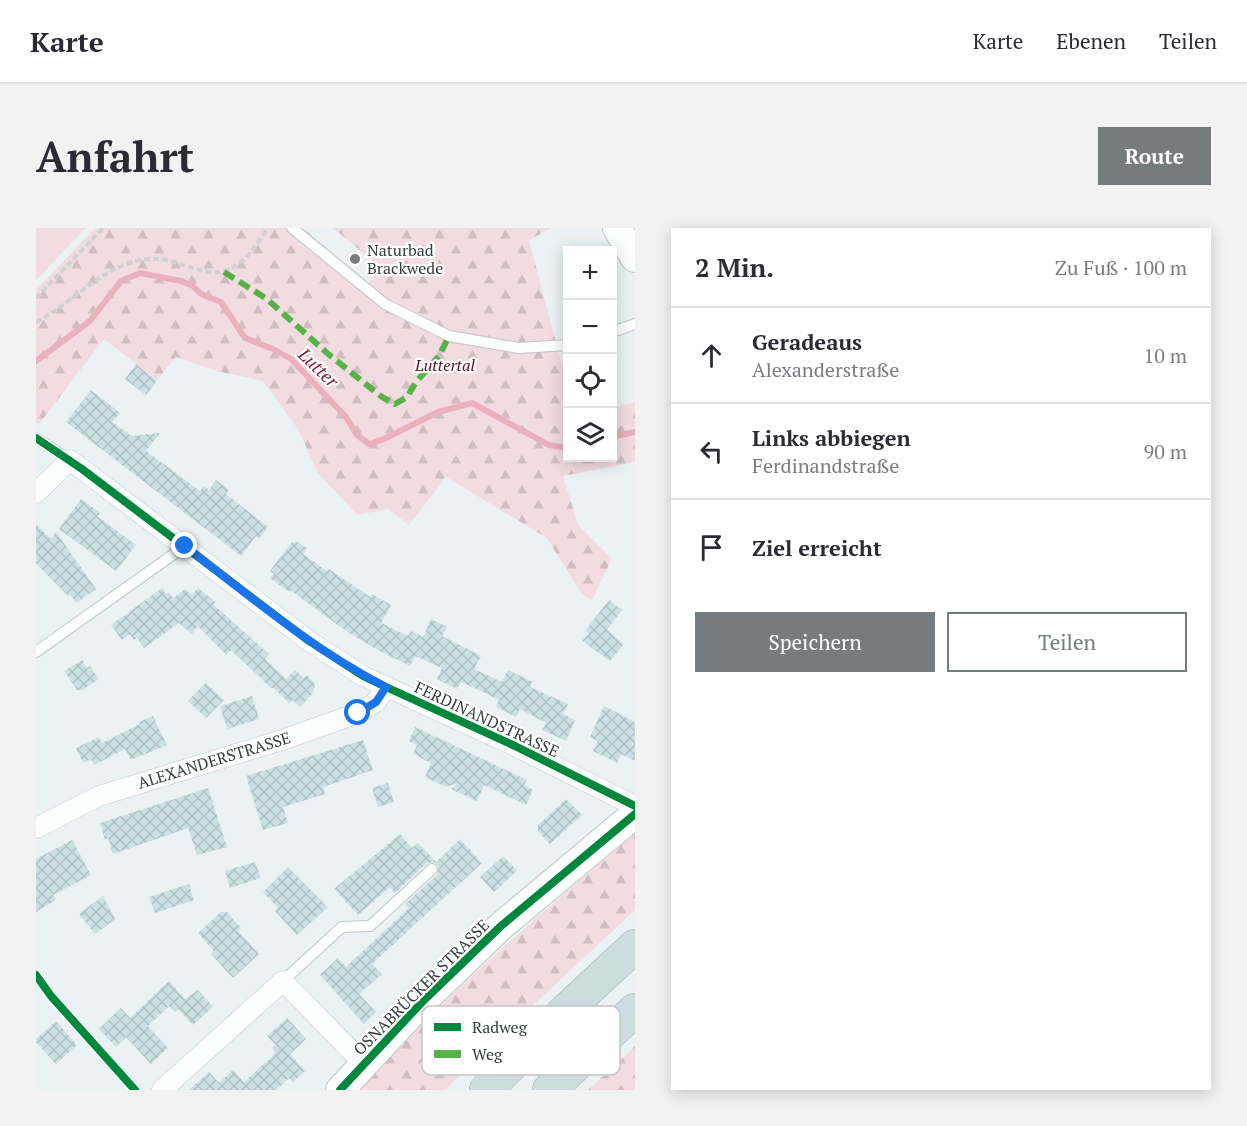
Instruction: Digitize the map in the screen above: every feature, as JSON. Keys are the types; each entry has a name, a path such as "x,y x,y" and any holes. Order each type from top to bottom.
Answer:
{"highway":[{"path":"570,1006 635,946"},
{"path":"620,1024 635,1010"},
{"path":"486,1090 501,1075"},
{"path":"549,1090 565,1075"}],"main road":[{"path":"617,228 635,258"},
{"name":"OSNABRÜCKER STRASSE","path":"340,1090 424,1000 501,926 635,814"}],"street":[{"path":"36,493 70,460"},
{"name":"FERDINANDSTRASSE","path":"70,460 309,641 363,676 515,746 635,806"},
{"name":"ALEXANDERSTRASSE","path":"36,828 99,796 358,713 376,702 386,687"},
{"path":"162,1090 283,981 363,1064"}],"lane":[{"path":"292,228 385,304 448,336 519,348 563,345"},
{"path":"617,330 635,324"},
{"path":"36,438 70,460"},
{"path":"36,652 185,546"},
{"path":"283,981 342,927 370,926 432,869"}],"path":[{"path":"36,298 103,228"},
{"path":"36,322 111,271 132,262 161,259 203,271 224,272 245,258 268,228"},
{"path":"36,975 51,996 135,1090"}],"green space":[{"path":"36,228 86,228 36,280"},
{"name":"Luttertal","path":"95,228 303,228 369,283 381,268 333,228 552,228 529,240 563,369 563,462 617,462 617,407 635,402 635,462 563,476 578,525 612,559 592,600 582,595 547,538 446,477 409,525 388,509 357,515 318,473 298,429 263,381 217,371 176,357 157,380 104,339 39,424 36,422 36,290"},
{"path":"635,833 635,910 532,1006 440,1006 528,925"},
{"path":"422,1024 422,1075 460,1075 446,1090 360,1090"},
{"path":"635,1046 635,1090 588,1090 604,1075 620,1075 620,1060"}],"building":[{"path":"136,364 157,381 146,395 125,379"},
{"path":"91,390 120,413 112,422 132,436 160,433 146,451 200,491 204,486 209,490 216,480 229,490 226,494 268,527 259,539 256,536 241,556 66,422"},
{"path":"81,499 100,513 97,516 136,545 116,571 59,529"},
{"path":"36,524 51,539 56,532 96,589 76,603 70,594 68,596 36,563"},
{"path":"292,542 298,542 307,548 303,554 327,571 329,569 370,597 372,594 391,605 381,623 408,636 411,631 423,637 431,619 447,627 442,636 481,656 474,669 502,682 508,670 533,682 530,687 568,704 563,714 575,720 566,741 542,730 546,723 520,709 516,717 496,707 499,700 483,692 461,682 457,689 437,679 442,668 415,656 410,666 380,651 349,633 290,590 289,592 270,578 274,574 270,571"},
{"path":"162,588 173,598 185,589 192,595 198,588 216,602 214,605 269,654 265,659 286,679 295,670 304,678 307,675 315,684 313,693 300,707 293,700 289,703 231,650 226,655 198,626 192,634 179,623 144,648 137,638 134,640 130,634 122,640 111,625"},
{"path":"609,600 622,610 607,629 623,645 610,661 582,641 589,633 585,631"},
{"path":"82,660 87,668 90,666 99,679 83,690 77,690 64,671"},
{"path":"206,683 224,700 206,718 188,701"},
{"path":"252,696 259,719 227,729 220,706"},
{"path":"604,706 635,722 635,761 621,754 617,763 593,751 598,741 590,737"},
{"path":"153,716 167,745 131,760 125,749 94,765 91,759 83,763 76,748 99,737 102,743"},
{"path":"415,727 527,780 524,785 533,790 526,805 484,785 477,801 451,789 458,783 446,787 425,777 431,763 413,754 417,745 409,741"},
{"path":"363,740 373,770 323,787 325,794 283,807 288,823 263,830 246,776"},
{"path":"388,783 394,802 378,807 372,788"},
{"path":"208,788 227,847 197,855 188,828 113,854 108,838 105,840 100,823"},
{"path":"566,799 582,815 550,844 538,831 538,825"},
{"path":"400,834 412,848 418,843 436,862 460,839 482,863 372,964 382,974 359,994 376,1012 364,1024 320,975 338,958 346,967 409,908 405,904 437,875 439,867 434,862 427,863 395,893 390,887 358,915 334,889"},
{"path":"72,840 91,875 53,895 56,900 36,912 36,859"},
{"path":"503,856 517,871 494,892 480,877"},
{"path":"255,862 261,878 230,888 225,871"},
{"path":"288,867 328,907 297,935 275,911 278,908 263,892"},
{"path":"189,884 194,900 155,913 149,897"},
{"path":"103,896 115,919 95,934 79,914"},
{"path":"221,912 227,912 241,928 238,931 259,954 233,978 211,954 214,951 198,933"},
{"path":"169,981 185,999 198,990 213,1007 193,1025 178,1009 175,1012 169,1006 148,1026 168,1048 151,1064 126,1037 116,1047 99,1029 121,1008 130,1018"},
{"path":"287,1018 306,1039 290,1054 305,1071 293,1082 289,1078 276,1090 189,1090 209,1072 219,1083 233,1070 244,1082 276,1053 272,1048 276,1045 267,1036"},
{"path":"56,1021 77,1045 56,1064 36,1042 36,1039"}],"waterway":[{"name":"Lutter","path":"36,361 90,321 121,281 140,273 181,281 193,286 201,294 221,302 245,338 291,359 346,417 357,435 369,444 438,412 472,403 549,445 563,447"},
{"name":"Lutter","path":"617,436 635,432"}],"marked path":[{"path":"224,272 267,299 327,353 382,397 395,404 407,397 416,382 439,356 449,336"}],"cycle path":[{"path":"36,438 82,469 309,641 363,676 515,746 635,806"},
{"path":"340,1090 424,1000 501,926 635,814"},
{"path":"36,975 51,996 135,1090"}],"place":[{"name":"Naturbad Brackwede","path":"355,259"}],"route":[{"path":"185,546 330,656 386,687 376,702 358,713"}]}
